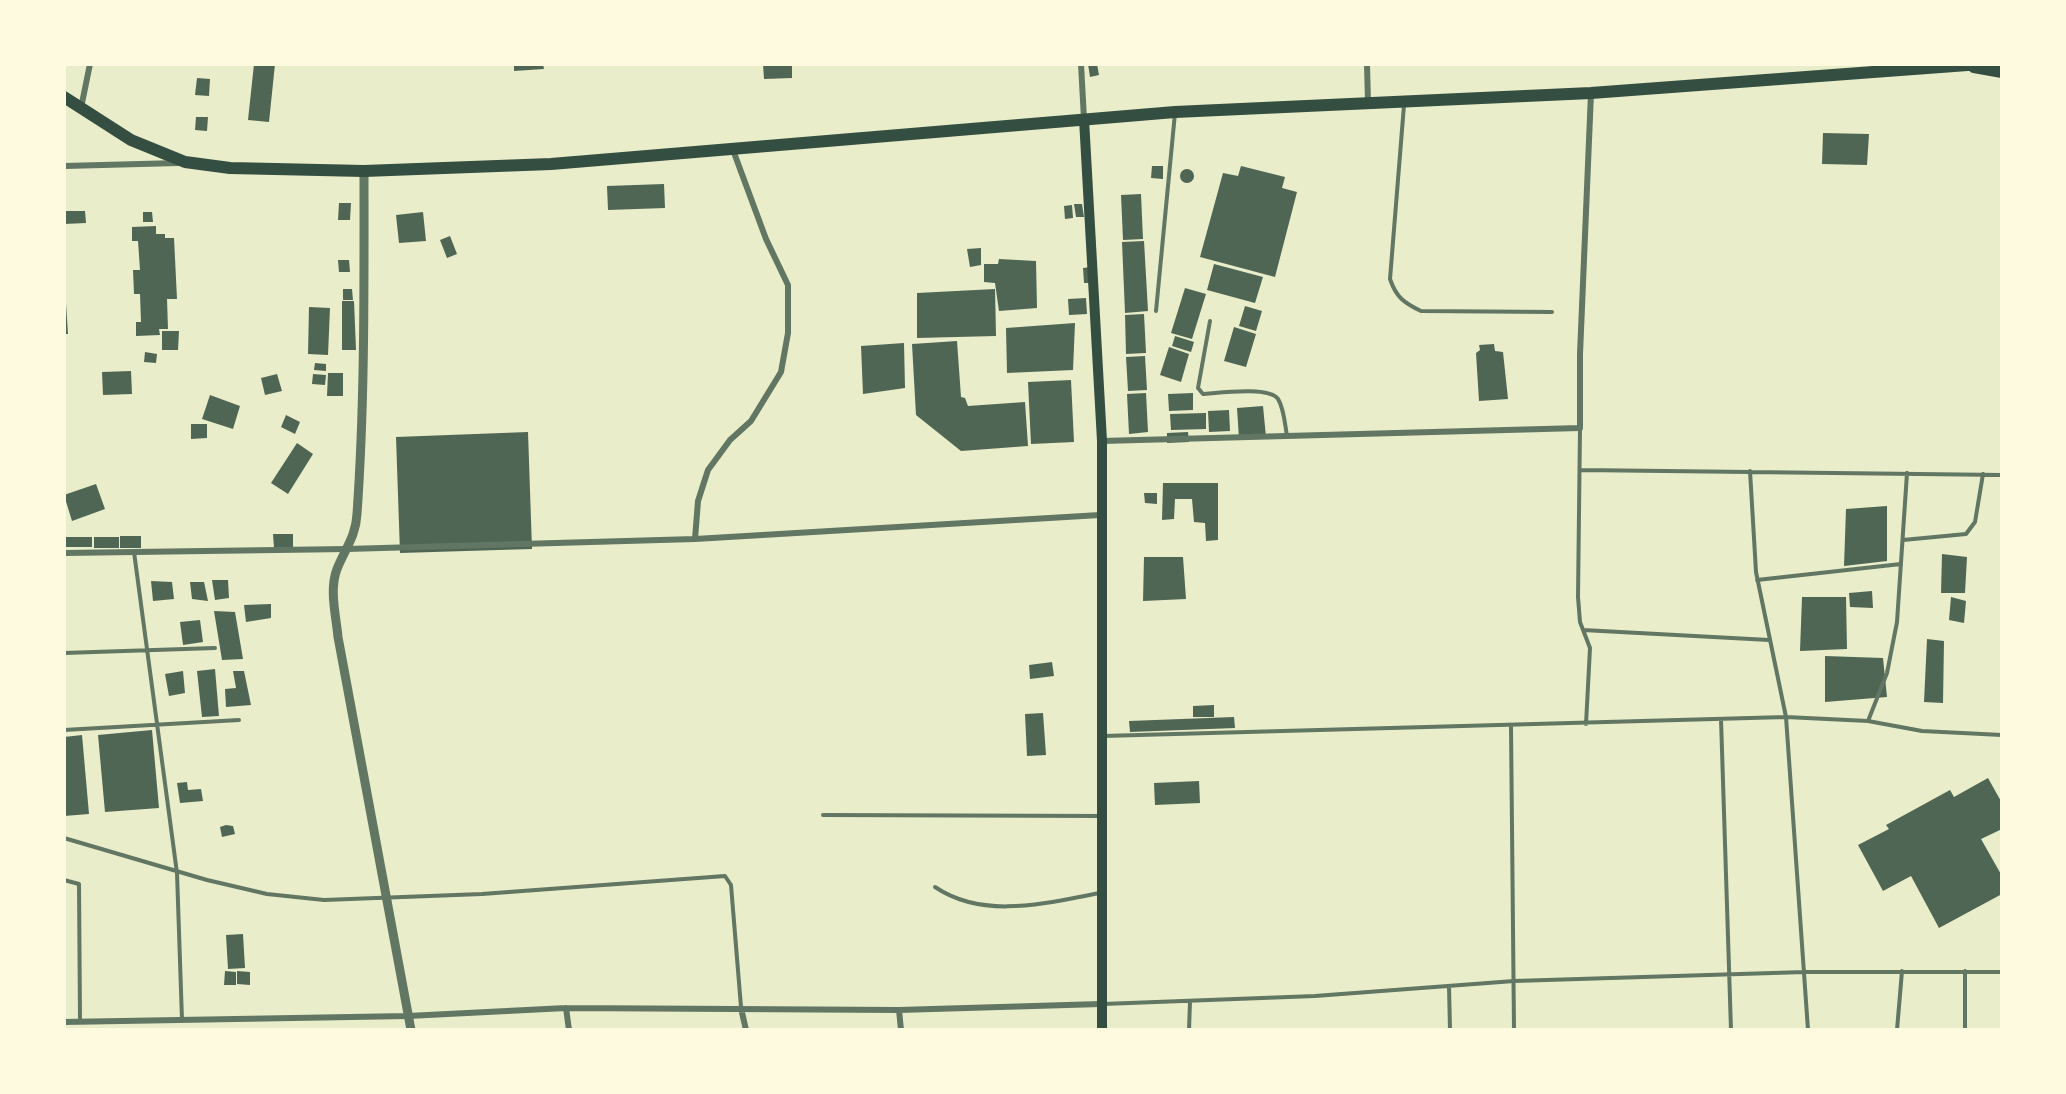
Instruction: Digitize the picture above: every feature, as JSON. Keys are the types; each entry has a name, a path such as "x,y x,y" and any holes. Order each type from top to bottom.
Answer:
{"main road":[{"path":"64,97 81,110 139,144 186,162 230,168 364,171 551,164 1175,112 1592,93 1882,68 1977,66 2001,72"},
{"path":"1084,119 1102,441 1100,515 1102,1029"}],"street":[{"path":"81,110 90,64"},
{"path":"1081,64 1084,119"},
{"path":"1367,64 1368,102"},
{"path":"1102,441 1580,428 1580,354 1592,93"},
{"path":"695,539 698,501 708,470 714,458 751,421 781,372 788,333 788,285 766,239 732,149"},
{"path":"64,166 186,162"},
{"path":"364,171 361,437 357,517 355,534 337,569 333,586 335,608 411,1029"},
{"path":"64,553 347,549 695,539 1100,515"},
{"path":"64,1022 408,1016 566,1008 898,1011 1101,1004"},
{"path":"566,1008 569,1029"},
{"path":"741,1008 746,1029"},
{"path":"898,1011 901,1029"},
{"path":"163,1021 164,1029"}],"lane":[{"path":"1405,101 1390,279 1395,294 1405,303 1421,311 1552,312"},
{"path":"1156,311 1175,112"},
{"path":"1210,321 1199,392 1203,394 1264,391 1275,394 1280,401 1287,436"},
{"path":"1580,428 1578,597 1583,630 1590,648 1591,671 1586,724"},
{"path":"1580,470 2001,475"},
{"path":"1750,471 1751,525 1757,580 1786,717 1808,1029"},
{"path":"1868,721 1887,673 1897,622 1907,474"},
{"path":"1903,540 1966,534 1975,522 1983,474"},
{"path":"134,552 177,873 182,1021"},
{"path":"1757,580 1901,564"},
{"path":"1583,630 1769,640"},
{"path":"64,653 146,648 215,648"},
{"path":"1100,736 1786,717 1868,721 1922,731 2001,735"},
{"path":"1721,719 1731,1029"},
{"path":"64,730 238,720"},
{"path":"1510,726 1514,1029"},
{"path":"823,815 1101,816"},
{"path":"64,838 177,873 267,894 324,900 388,899 725,876 731,885 741,1008"},
{"path":"64,880 79,884 81,1021"},
{"path":"935,887 961,900 1017,907 1100,893"},
{"path":"1897,1029 1902,970"},
{"path":"1101,1004 1190,1002 1514,981 1902,970 2001,972"},
{"path":"1965,970 1965,1029"},
{"path":"1449,986 1450,1029"},
{"path":"1190,1002 1190,1029"}],"building":[{"path":"254,64 275,64 269,122 248,120"},
{"path":"514,64 543,64 544,69 514,71"},
{"path":"763,64 792,64 792,78 764,79"},
{"path":"1088,64 1097,64 1099,75 1090,77"},
{"path":"197,78 210,79 209,96 195,95"},
{"path":"196,117 208,117 207,131 195,130"},
{"path":"1823,133 1869,134 1867,165 1822,164"},
{"path":"1152,166 1163,166 1163,179 1151,178"},
{"path":"1241,166 1285,177 1282,188 1297,192 1275,277 1200,257 1223,173 1238,176"},
{"path":"1184,169 1190,169 1194,176 1190,183 1184,183 1180,179 1180,173"},
{"path":"664,184 665,208 608,210 607,186"},
{"path":"1141,194 1143,239 1123,240 1121,195"},
{"path":"339,203 351,203 350,220 338,220"},
{"path":"1074,204 1082,204 1084,217 1076,217"},
{"path":"1072,205 1073,218 1065,219 1064,206"},
{"path":"64,211 85,211 86,223 64,224"},
{"path":"143,212 152,212 153,222 143,222"},
{"path":"423,212 426,241 399,243 396,215"},
{"path":"156,226 156,234 165,234 165,238 174,238 177,299 167,299 168,329 159,329 160,335 136,336 136,322 141,322 140,294 134,294 133,270 140,270 138,241 132,241 132,227"},
{"path":"450,236 457,254 447,258 440,240"},
{"path":"1144,241 1148,311 1125,313 1122,242"},
{"path":"981,248 981,265 970,267 967,249"},
{"path":"999,259 1036,261 1037,308 999,311 995,283 984,282 984,264 998,264"},
{"path":"338,260 349,260 350,272 339,272"},
{"path":"1214,264 1263,277 1255,303 1207,290"},
{"path":"1091,267 1091,283 1084,283 1083,268"},
{"path":"1185,288 1206,294 1192,339 1171,333"},
{"path":"343,289 352,289 353,300 343,300"},
{"path":"995,289 996,336 917,338 917,293"},
{"path":"1086,298 1087,314 1069,315 1068,299"},
{"path":"342,301 354,301 356,350 342,350"},
{"path":"64,303 66,303 68,334 64,334"},
{"path":"1245,306 1262,311 1256,331 1239,326"},
{"path":"309,307 330,308 328,355 308,354"},
{"path":"1144,314 1146,353 1126,354 1125,315"},
{"path":"1075,323 1073,370 1007,373 1006,328"},
{"path":"1234,327 1256,334 1246,367 1224,361"},
{"path":"162,331 179,331 178,350 162,350"},
{"path":"1175,336 1194,342 1191,352 1172,346"},
{"path":"957,341 961,397 965,398 968,406 1025,402 1028,446 961,451 916,415 912,344"},
{"path":"904,343 905,388 863,394 861,346"},
{"path":"1494,344 1495,351 1503,352 1508,399 1479,401 1476,353 1480,350 1479,345"},
{"path":"1169,347 1189,354 1181,382 1160,375"},
{"path":"145,352 157,354 156,363 144,362"},
{"path":"1145,356 1147,390 1128,391 1126,357"},
{"path":"315,363 326,364 326,371 314,370"},
{"path":"131,371 132,394 103,395 102,372"},
{"path":"328,373 343,373 343,396 327,396"},
{"path":"277,374 282,391 265,395 261,378"},
{"path":"313,374 326,375 325,385 312,384"},
{"path":"1071,380 1074,442 1031,444 1028,382"},
{"path":"1146,393 1148,432 1129,434 1127,394"},
{"path":"1193,393 1193,410 1169,411 1168,394"},
{"path":"210,395 240,406 233,429 202,419"},
{"path":"1263,406 1266,437 1239,439 1237,408"},
{"path":"1229,410 1230,431 1209,432 1208,411"},
{"path":"1206,413 1206,429 1171,430 1170,414"},
{"path":"286,415 300,422 295,434 281,427"},
{"path":"191,424 207,424 207,438 191,439"},
{"path":"528,432 532,549 400,553 396,437"},
{"path":"1188,432 1189,442 1167,443 1167,433"},
{"path":"297,443 313,454 288,494 271,483"},
{"path":"1163,483 1218,483 1218,540 1206,541 1205,523 1194,522 1192,499 1175,499 1174,519 1162,520"},
{"path":"96,484 105,509 72,521 64,495"},
{"path":"1144,493 1157,493 1157,504 1145,503"},
{"path":"1887,506 1887,561 1844,566 1846,509"},
{"path":"273,534 293,534 293,548 274,548"},
{"path":"120,536 141,536 141,548 120,548"},
{"path":"64,537 92,537 92,547 64,547"},
{"path":"94,537 119,537 119,548 94,548"},
{"path":"1942,554 1967,557 1965,593 1941,593"},
{"path":"1144,557 1183,557 1186,599 1143,601"},
{"path":"212,580 228,580 229,598 215,600"},
{"path":"151,581 172,582 174,599 153,601"},
{"path":"190,582 204,582 208,601 192,599"},
{"path":"1872,591 1873,608 1850,607 1849,593"},
{"path":"1802,597 1846,597 1847,649 1800,651"},
{"path":"1951,597 1966,601 1964,623 1949,620"},
{"path":"271,604 271,618 246,622 244,605"},
{"path":"214,611 235,612 243,659 222,660"},
{"path":"200,620 203,642 183,645 180,622"},
{"path":"1927,639 1944,641 1943,703 1924,702"},
{"path":"1825,656 1883,658 1887,697 1825,702"},
{"path":"1052,662 1054,676 1030,679 1029,665"},
{"path":"215,669 219,716 202,717 197,671"},
{"path":"183,671 185,693 169,696 165,674"},
{"path":"233,671 244,671 251,705 226,707 225,689 236,688"},
{"path":"1214,705 1214,717 1193,717 1193,706"},
{"path":"1043,713 1046,755 1027,756 1025,714"},
{"path":"1234,717 1235,728 1130,732 1129,721"},
{"path":"152,730 159,808 105,812 98,735"},
{"path":"82,735 89,814 64,816 64,737"},
{"path":"1988,778 2002,803 2002,829 1981,839 2002,876 2002,894 1939,928 1911,876 1883,891 1858,845 1889,829 1886,825 1950,790 1954,797"},
{"path":"1199,781 1200,803 1155,805 1154,783"},
{"path":"187,782 188,790 201,789 203,801 180,803 177,783"},
{"path":"233,826 235,834 222,837 220,827"},
{"path":"243,934 245,968 228,969 226,935"},
{"path":"225,971 236,972 236,985 224,985"},
{"path":"237,971 250,972 250,985 237,984"}]}
